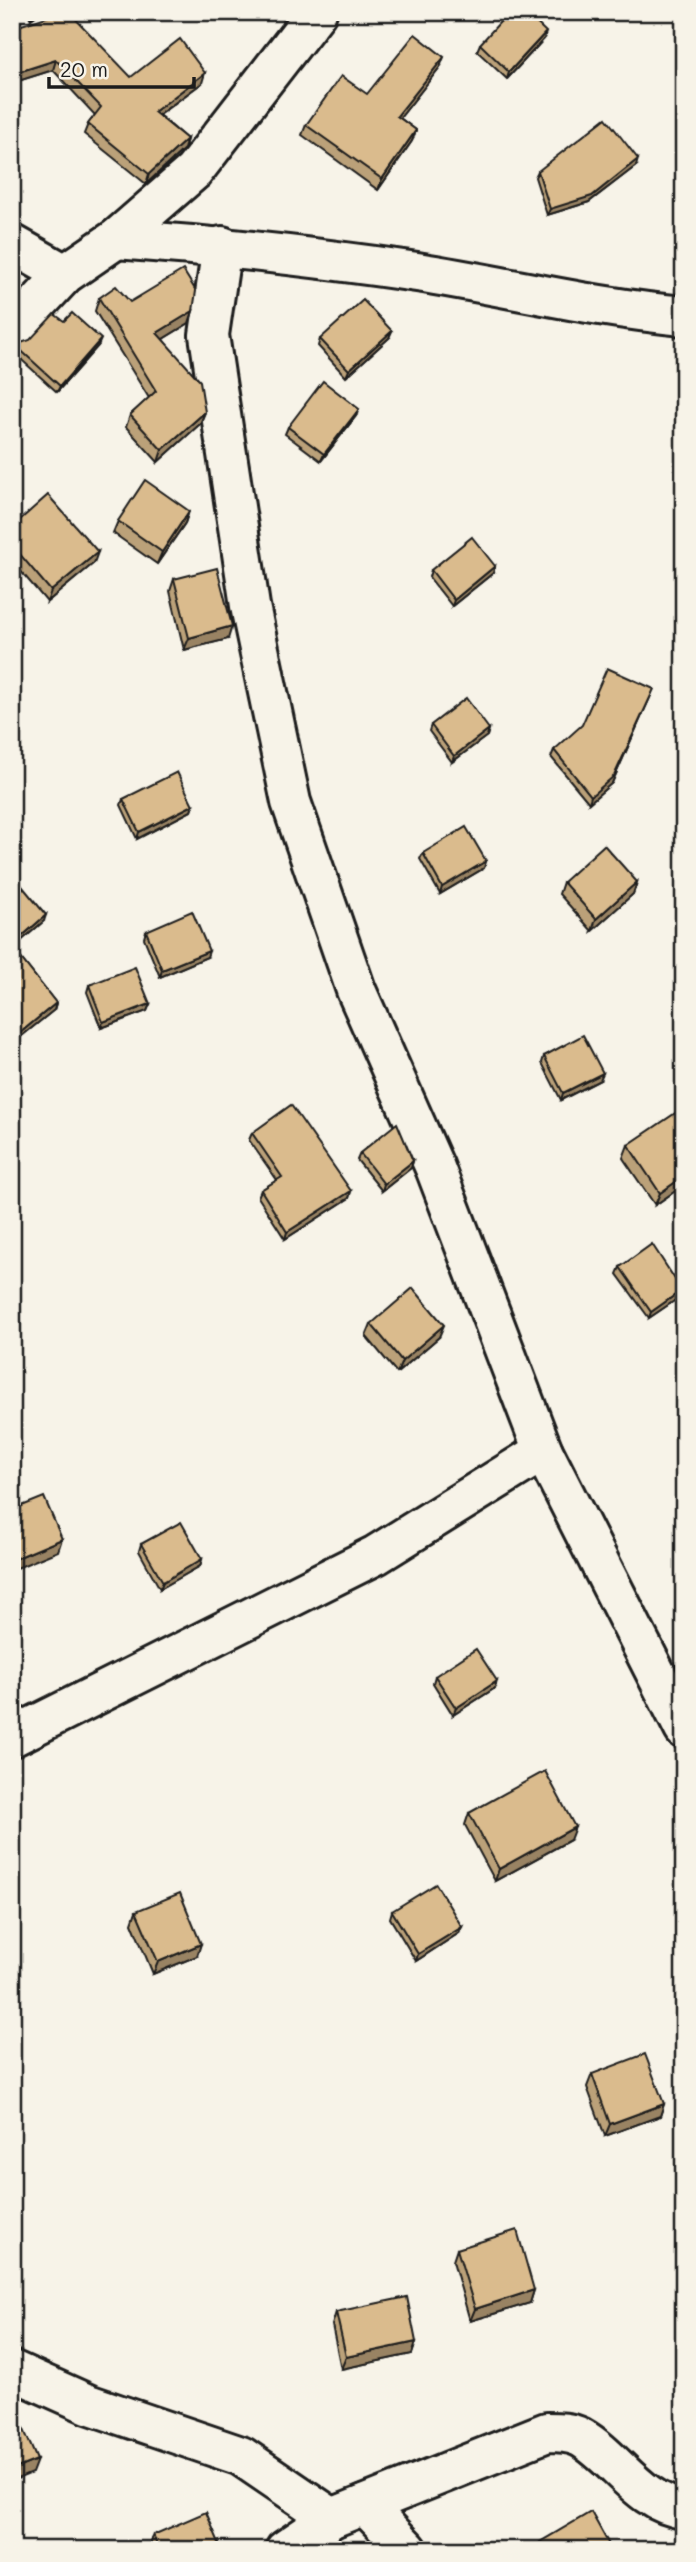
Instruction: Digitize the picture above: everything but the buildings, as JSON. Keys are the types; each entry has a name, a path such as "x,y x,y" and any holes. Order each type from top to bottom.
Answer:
{"street":[{"path":"12,331 65,274 116,239 194,171 317,12"},
{"path":"116,239 222,246 416,272 641,312 684,316"},
{"path":"12,244 65,274"},
{"path":"222,246 209,335 250,606 291,802 356,990 435,1168 543,1451 684,1729"},
{"path":"12,1737 376,1555 543,1451"},
{"path":"12,2371 88,2404 241,2456 349,2512 408,2550"},
{"path":"285,2550 349,2512 548,2432 566,2432 581,2438 653,2498 684,2509"}]}
